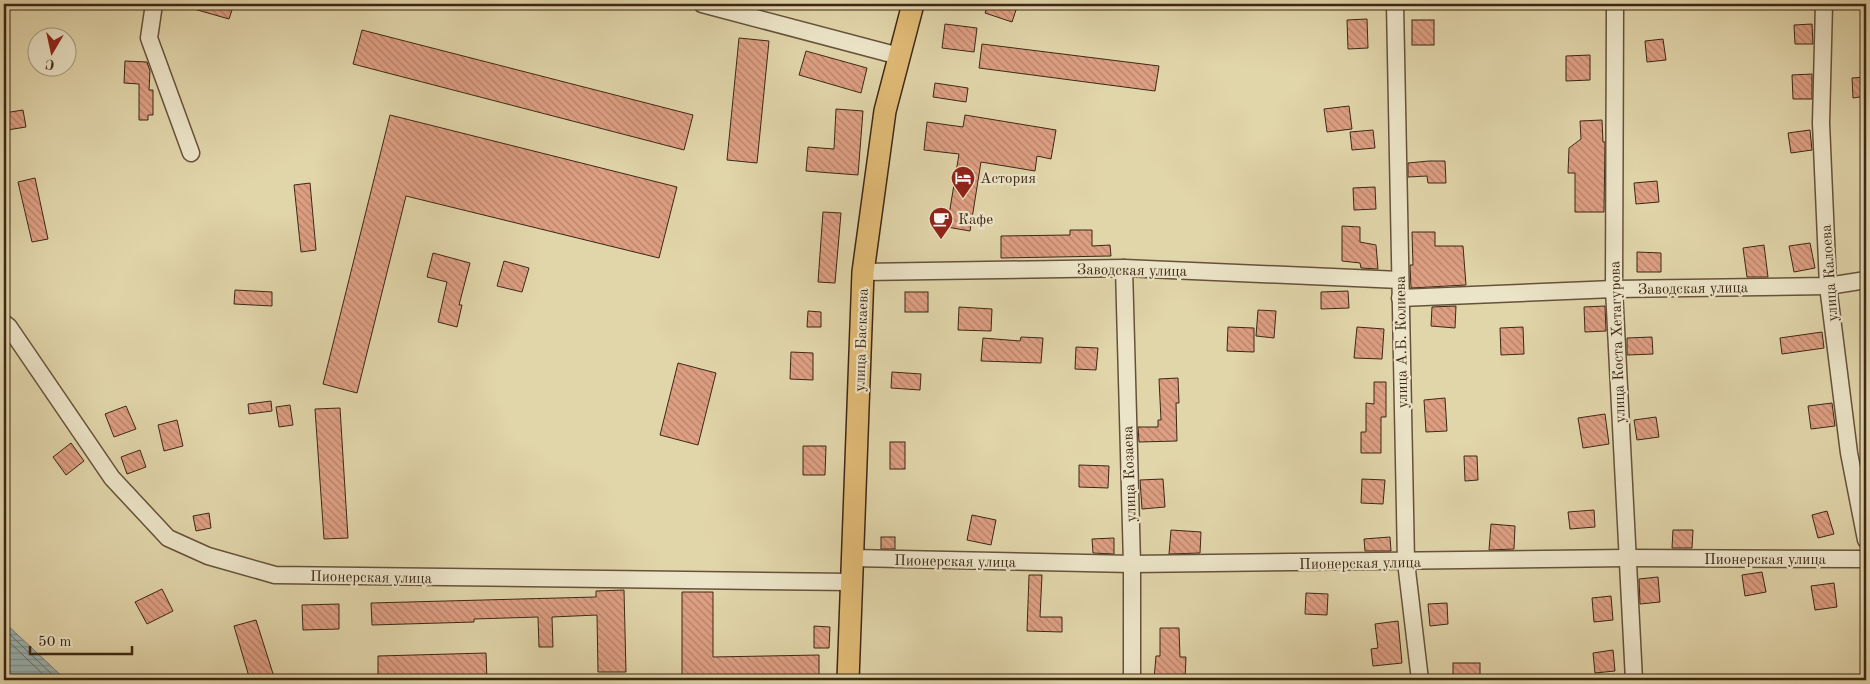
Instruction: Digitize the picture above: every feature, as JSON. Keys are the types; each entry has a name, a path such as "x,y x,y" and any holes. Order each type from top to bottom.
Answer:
{"main road":[{"name":"улица Баскаева","path":"848,680 863,272 886,111 913,4"}],"street":[{"path":"154,4 149,38 191,153"},
{"path":"702,4 900,56"},
{"name":"улица А.Б. Колиева","path":"1395,4 1406,562 1420,680"},
{"name":"улица Коста Хетагурова","path":"1615,4 1614,289 1626,558 1634,680"},
{"name":"улица Калоева","path":"1824,4 1820,123 1828,286 1849,453 1866,540"},
{"name":"Заводская улица","path":"863,272 1124,268 1400,280"},
{"name":"улица Козаева","path":"1124,268 1132,564 1132,680"},
{"name":"Заводская улица","path":"1400,298 1614,289 1828,286 1866,280"},
{"name":"Пионерская улица","path":"4,323 9,327 112,478 168,538 208,556 275,575 852,582"},
{"name":"Пионерская улица","path":"853,558 1132,564 1626,558 1866,559"}],"water":[{"path":"4,622 66,680 4,680"}],"building":[{"path":"188,4 234,4 229,19 187,7"},
{"path":"988,4 1018,4 1012,22 985,13"},
{"path":"1367,19 1368,48 1348,49 1347,20"},
{"path":"1412,20 1434,20 1434,45 1412,45"},
{"path":"945,24 977,28 974,52 942,48"},
{"path":"1812,24 1813,44 1795,44 1794,25"},
{"path":"362,30 693,115 684,150 353,64"},
{"path":"739,38 769,41 757,163 727,160"},
{"path":"1663,39 1666,60 1647,62 1645,41"},
{"path":"982,44 1159,66 1155,91 979,68"},
{"path":"806,51 867,68 861,93 799,75"},
{"path":"1590,55 1590,80 1566,81 1566,56"},
{"path":"125,61 147,62 150,71 149,90 153,90 153,115 148,115 148,120 139,120 139,84 124,83"},
{"path":"1812,74 1812,99 1793,99 1792,75"},
{"path":"1866,77 1866,96 1853,98 1852,78"},
{"path":"935,83 968,88 966,102 933,97"},
{"path":"1349,106 1352,129 1327,132 1324,109"},
{"path":"836,109 863,111 858,175 806,171 808,147 834,149"},
{"path":"23,110 26,127 7,130 4,113"},
{"path":"390,115 677,187 659,258 406,196 357,393 323,384"},
{"name":"Астория","path":"965,115 1056,130 1051,159 1037,156 1035,171 981,162 970,231 947,227 959,154 924,150 927,122 963,127"},
{"path":"1602,120 1603,142 1605,142 1604,212 1575,212 1575,173 1568,173 1569,148 1581,139 1580,121"},
{"path":"1373,130 1375,148 1352,150 1350,132"},
{"path":"1810,130 1812,150 1791,153 1788,133"},
{"path":"1445,161 1446,183 1428,183 1427,176 1408,177 1408,163"},
{"path":"35,178 48,239 32,242 18,182"},
{"path":"1657,181 1659,202 1636,204 1634,183"},
{"path":"310,183 316,250 301,252 294,185"},
{"path":"1375,187 1376,209 1354,210 1353,188"},
{"path":"823,212 841,213 835,283 818,282"},
{"path":"1342,226 1360,227 1360,242 1376,245 1378,269 1361,268 1360,263 1342,261"},
{"path":"1070,230 1092,230 1092,246 1110,245 1111,256 1001,258 1001,236 1070,235"},
{"path":"1412,232 1435,232 1435,246 1463,246 1466,285 1411,288 1410,265 1413,265"},
{"path":"1810,243 1815,268 1794,272 1789,246"},
{"path":"1764,245 1768,277 1747,277 1743,248"},
{"path":"1637,252 1661,253 1661,272 1637,272"},
{"path":"433,253 470,263 459,305 462,305 457,327 438,322 447,282 427,277"},
{"path":"504,261 529,268 522,292 497,286"},
{"path":"235,290 272,292 272,306 234,304"},
{"path":"1348,291 1349,308 1321,309 1321,292"},
{"path":"905,292 928,292 928,312 905,312"},
{"path":"1456,306 1455,328 1431,326 1432,307"},
{"path":"1605,306 1606,331 1585,332 1584,307"},
{"path":"959,307 992,309 991,331 958,330"},
{"path":"1258,310 1276,311 1274,338 1256,336"},
{"path":"808,311 821,312 821,327 807,327"},
{"path":"1228,327 1254,328 1254,352 1227,351"},
{"path":"1357,327 1384,329 1382,359 1354,358"},
{"path":"1523,327 1524,354 1501,355 1500,328"},
{"path":"1822,332 1824,348 1782,354 1780,338"},
{"path":"1021,337 1043,338 1041,363 981,361 983,338 1020,341"},
{"path":"1652,337 1653,354 1627,355 1627,338"},
{"path":"1076,347 1098,348 1096,370 1075,369"},
{"path":"791,352 813,353 813,380 790,379"},
{"path":"678,363 716,373 698,445 660,435"},
{"path":"892,372 921,374 920,390 891,388"},
{"path":"1178,378 1179,403 1176,403 1177,441 1139,442 1138,427 1158,427 1158,420 1161,420 1159,379"},
{"path":"1374,382 1386,382 1386,417 1381,417 1381,453 1361,453 1361,432 1366,432 1366,403 1374,404"},
{"path":"1445,398 1447,431 1426,432 1424,400"},
{"path":"271,401 272,411 249,414 248,404"},
{"path":"1832,403 1835,426 1811,429 1808,406"},
{"path":"290,405 293,425 279,427 276,407"},
{"path":"126,406 136,429 114,437 105,414"},
{"path":"340,408 348,538 324,539 315,409"},
{"path":"1605,414 1609,444 1583,448 1578,418"},
{"path":"1656,417 1659,437 1637,440 1634,420"},
{"path":"177,420 183,446 164,451 158,425"},
{"path":"890,442 905,442 905,469 890,469"},
{"path":"71,443 84,461 66,475 53,457"},
{"path":"803,446 826,446 825,475 803,475"},
{"path":"140,450 146,467 127,474 121,457"},
{"path":"1464,456 1477,456 1478,480 1465,481"},
{"path":"1079,465 1109,466 1108,488 1079,487"},
{"path":"1163,479 1165,507 1142,509 1140,480"},
{"path":"1362,479 1385,480 1383,504 1361,503"},
{"path":"1594,510 1595,527 1570,529 1568,512"},
{"path":"1827,511 1834,534 1818,538 1812,515"},
{"path":"209,513 211,528 196,531 193,516"},
{"path":"972,515 996,520 991,545 967,540"},
{"path":"1491,524 1515,526 1514,549 1489,550"},
{"path":"1171,530 1201,532 1200,553 1169,554"},
{"path":"1673,530 1693,530 1692,548 1672,548"},
{"path":"881,537 895,537 895,549 881,549"},
{"path":"1390,537 1391,551 1365,551 1364,539"},
{"path":"1114,538 1114,554 1093,553 1092,539"},
{"path":"1762,572 1766,592 1745,596 1742,575"},
{"path":"1029,575 1042,575 1040,617 1062,617 1062,632 1027,631"},
{"path":"1658,577 1660,602 1640,604 1639,579"},
{"path":"1834,583 1837,607 1815,610 1811,586"},
{"path":"162,589 173,611 147,624 135,602"},
{"path":"624,590 626,672 598,672 597,615 552,617 553,647 539,647 538,617 474,619 474,622 372,625 371,603 596,597 596,591"},
{"path":"682,592 713,592 713,657 819,655 819,675 682,675"},
{"path":"1306,593 1328,594 1327,615 1305,614"},
{"path":"1611,596 1613,620 1594,622 1592,598"},
{"path":"1447,603 1448,624 1430,626 1428,604"},
{"path":"339,604 339,629 303,630 302,605"},
{"path":"256,620 275,680 250,680 234,626"},
{"path":"1398,621 1402,663 1373,666 1371,649 1378,648 1375,624"},
{"path":"814,626 830,627 829,648 814,648"},
{"path":"1160,628 1179,628 1180,657 1186,657 1185,680 1154,679 1156,656 1160,656"},
{"path":"1613,650 1615,671 1595,673 1593,653"},
{"path":"486,653 487,680 378,680 378,656"},
{"path":"1453,663 1480,663 1480,680 1453,680"}],"place":[{"name":"Астория","path":"963,199"},
{"name":"Кафе","path":"941,240"}]}
